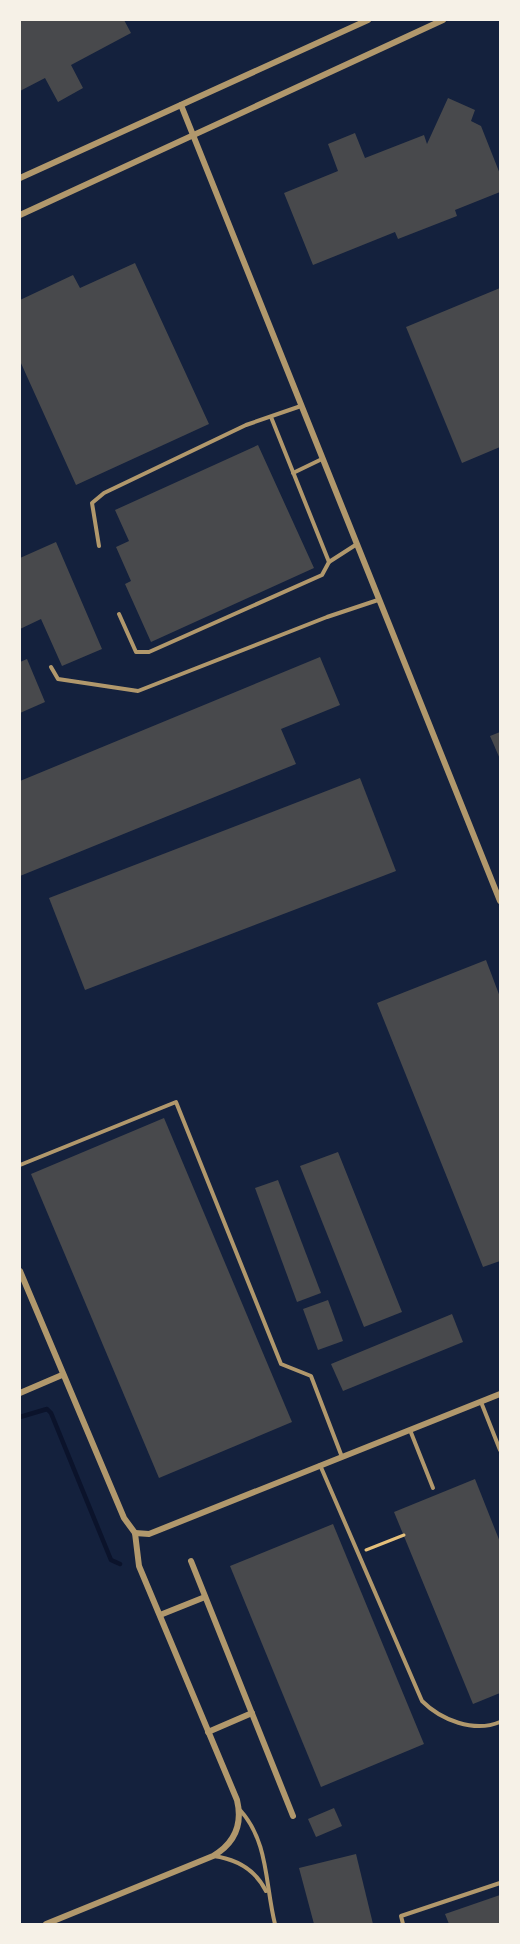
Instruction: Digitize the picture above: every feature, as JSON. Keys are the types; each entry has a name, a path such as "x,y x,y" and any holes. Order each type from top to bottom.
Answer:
{"street":[{"path":"20,178 368,20"},
{"path":"20,215 444,20"},
{"path":"181,105 501,901"},
{"path":"20,1271 124,1518 135,1533 139,1566 239,1809 237,1832 231,1842 213,1856 46,1924"},
{"path":"20,1393 62,1375"},
{"path":"135,1533 148,1534 501,1394"},
{"path":"191,1561 293,1816"},
{"path":"160,1615 206,1597"},
{"path":"208,1732 252,1713"}],"lane":[{"path":"99,546 92,503 104,493 246,425 302,406"},
{"path":"271,417 329,562"},
{"path":"293,473 323,459"},
{"path":"119,614 136,652 149,652 322,575 329,562 357,544"},
{"path":"51,667 58,679 138,691 379,599"},
{"path":"20,1165 176,1102 281,1364 311,1376 342,1457"},
{"path":"481,1401 501,1450"},
{"path":"410,1430 433,1488"},
{"path":"320,1464 422,1701 449,1721 464,1725 501,1722"},
{"path":"239,1809 253,1826 260,1843 275,1924"},
{"path":"213,1856 247,1867 268,1894"},
{"path":"403,1924 401,1916 501,1883"}],"path":[{"path":"360,1553 404,1534"}],"building":[{"path":"20,20 124,20 131,33 71,65 83,88 58,102 45,78 20,91"},
{"path":"448,98 475,110 471,121 481,126 500,174 500,192 455,210 457,216 398,239 395,232 313,265 284,193 338,171 328,144 355,133 365,158 424,135 427,144"},
{"path":"135,263 209,424 76,485 20,361 20,300 73,275 80,288"},
{"path":"500,288 500,447 462,463 406,327"},
{"path":"258,445 314,568 151,642 125,584 131,581 116,547 129,541 115,510"},
{"path":"56,542 102,649 62,666 41,619 20,629 20,558"},
{"path":"320,657 340,705 281,729 296,764 20,876 20,781"},
{"path":"27,659 45,702 20,713 20,662"},
{"path":"500,732 500,759 490,736"},
{"path":"360,778 396,871 85,990 49,898"},
{"path":"486,960 500,997 500,1261 483,1267 377,1003"},
{"path":"164,1118 292,1422 159,1478 31,1174"},
{"path":"338,1152 402,1312 364,1327 300,1166"},
{"path":"278,1180 321,1293 297,1302 255,1188"},
{"path":"328,1300 343,1341 318,1350 303,1309"},
{"path":"452,1314 463,1342 343,1391 331,1364"},
{"path":"475,1479 500,1542 500,1693 473,1704 394,1512"},
{"path":"333,1524 424,1744 321,1787 230,1566"},
{"path":"334,1808 342,1826 316,1837 308,1819"},
{"path":"356,1854 373,1924 314,1924 299,1868"},
{"path":"500,1895 500,1924 449,1924 445,1914"}],"waterway":[{"path":"20,1417 47,1409 51,1413 111,1560 120,1564"}]}
